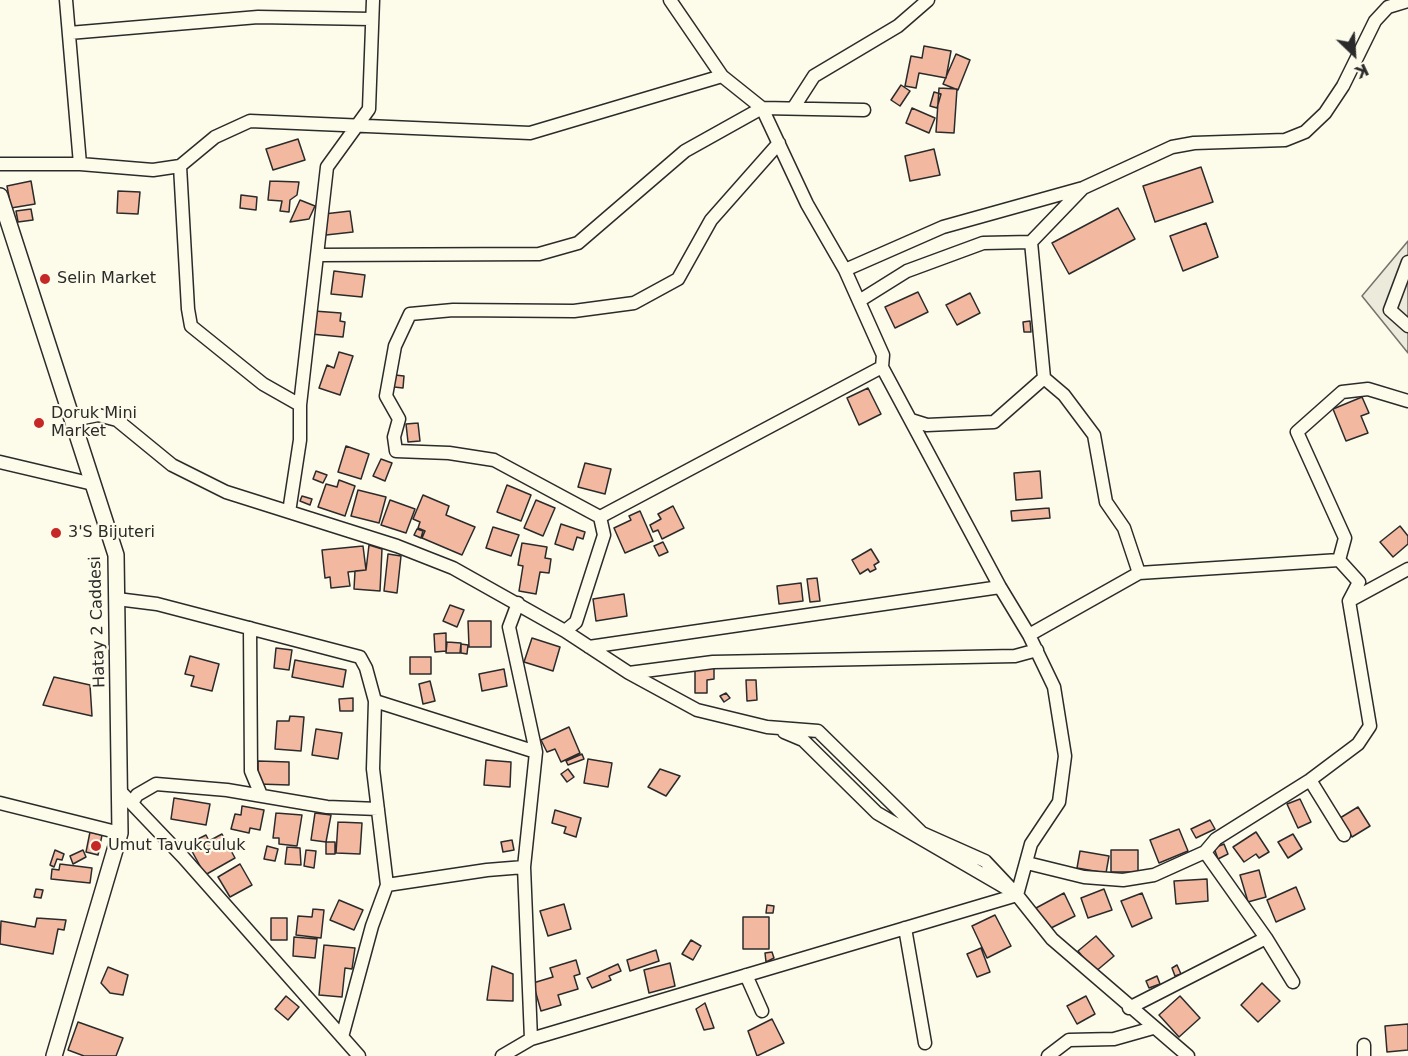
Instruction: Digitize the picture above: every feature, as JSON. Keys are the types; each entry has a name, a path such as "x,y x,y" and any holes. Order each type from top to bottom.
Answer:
{"street":[{"path":"66,0 80,164"},
{"path":"288,512 300,440 300,405 318,255 316,244 327,167 369,109 373,0"},
{"path":"670,0 722,76 762,108 807,204 845,270 883,355 882,368 1000,587 1029,635 1054,687 1065,756 1059,802 1031,844 1017,895"},
{"path":"794,107 814,76 898,26 928,0"},
{"path":"845,270 943,227 1083,188 1172,147 1194,143 1285,140 1305,132 1325,113 1343,86 1375,21 1388,7 1408,1"},
{"path":"69,33 258,17 371,19"},
{"path":"0,164 80,164 153,170 180,166 215,137 250,121 360,123 530,133 722,76"},
{"path":"318,255 539,254 578,243 685,151 762,108 864,110"},
{"path":"600,517 494,460 449,453 396,451 394,437 399,419 386,396 395,346 410,314 453,310 574,311 634,303 678,279 711,220 778,143"},
{"path":"180,166 188,309 191,326 263,384 300,405"},
{"path":"859,301 907,271 983,243 1030,242 1083,188"},
{"name":"Hatay 2 Caddesi","path":"0,196 116,555 120,833 54,1056"},
{"path":"1030,242 1044,378 1064,395 1094,435 1106,502 1124,528 1139,573"},
{"path":"1408,262 1390,310 1408,326"},
{"path":"600,517 882,368"},
{"path":"911,420 927,425 993,422 1044,378"},
{"path":"1339,560 1345,538 1297,432 1342,392 1368,389 1408,401"},
{"path":"73,420 98,415 117,420 172,465 226,492 397,546 453,568 518,603 704,717 783,732 803,740 876,813 1017,895"},
{"path":"0,462 93,484"},
{"path":"565,631 576,622 603,534 600,517"},
{"path":"1029,635 1139,573 1339,560"},
{"path":"1027,863 1084,877 1123,880 1154,875 1205,852 1216,839 1310,780 1358,744 1370,726 1350,601 1359,582 1339,560"},
{"path":"1350,601 1408,569"},
{"path":"589,647 1000,587"},
{"path":"117,599 156,604 360,657 375,701 372,747 387,885 372,926 342,1036"},
{"path":"518,603 509,627 536,752 524,867 531,1039"},
{"path":"250,627 251,771 261,795"},
{"path":"629,673 713,662 1015,656 1037,650"},
{"path":"629,673 697,710 766,727 818,731 922,833 985,861 1017,895 1052,939 1188,1056"},
{"path":"375,701 536,752"},
{"path":"1310,780 1344,836"},
{"path":"132,803 137,795 156,784 261,795 327,807 378,809"},
{"path":"119,790 359,1056"},
{"path":"0,803 120,833"},
{"path":"1205,852 1266,938 1293,982"},
{"path":"387,885 487,870 524,867"},
{"path":"502,1056 531,1039 1017,895"},
{"path":"905,928 925,1042"},
{"path":"1130,1008 1266,938"},
{"path":"746,975 762,1011"},
{"path":"1048,1056 1069,1040 1114,1039 1153,1028"}],"shaded area":[{"path":"1408,241 1408,353 1362,296"}],"building":[{"path":"924,46 951,51 946,78 919,73 916,88 905,86 911,56 922,58"},
{"path":"956,54 970,60 958,90 943,84"},
{"path":"901,85 910,91 900,106 891,100"},
{"path":"939,88 957,89 954,133 936,132"},
{"path":"934,92 941,94 937,108 930,106"},
{"path":"912,108 935,118 929,133 906,123"},
{"path":"298,139 305,160 273,170 266,149"},
{"path":"934,149 940,175 910,181 905,156"},
{"path":"1201,167 1213,202 1155,222 1143,186"},
{"path":"31,181 35,204 11,208 7,186"},
{"path":"270,181 299,182 297,195 290,200 289,212 280,211 282,201 268,200"},
{"path":"118,191 140,192 138,214 117,213"},
{"path":"241,195 257,197 256,210 240,208"},
{"path":"300,200 315,206 309,219 290,222"},
{"path":"1118,208 1135,239 1069,274 1052,243"},
{"path":"31,209 33,220 18,222 16,211"},
{"path":"350,211 353,232 326,235 324,214"},
{"path":"1206,223 1218,257 1183,271 1170,236"},
{"path":"334,271 365,275 362,297 331,294"},
{"path":"918,292 928,312 895,328 885,307"},
{"path":"970,293 980,313 957,325 946,305"},
{"path":"314,311 341,313 340,321 345,322 343,337 311,334"},
{"path":"1030,321 1031,332 1024,332 1023,322"},
{"path":"339,352 353,356 340,395 319,388 327,365 334,368"},
{"path":"395,375 404,376 403,388 394,387"},
{"path":"868,388 881,414 859,425 847,398"},
{"path":"1362,397 1369,413 1361,416 1368,433 1346,441 1333,409"},
{"path":"418,423 420,441 408,442 406,424"},
{"path":"346,446 369,454 361,479 338,472"},
{"path":"381,459 392,463 385,481 373,476"},
{"path":"585,463 611,469 605,494 578,487"},
{"path":"316,471 327,475 323,483 313,479"},
{"path":"1040,471 1042,498 1016,500 1014,473"},
{"path":"339,480 355,486 345,516 318,507 326,484 337,487"},
{"path":"507,485 531,495 521,521 497,512"},
{"path":"358,490 386,497 379,523 351,516"},
{"path":"423,495 449,506 446,515 475,527 462,555 422,538 425,531 418,528 420,522 413,519"},
{"path":"302,496 312,499 310,505 300,501"},
{"path":"390,500 415,509 406,533 381,525"},
{"path":"536,500 555,508 543,536 524,528"},
{"path":"673,506 684,528 662,539 658,530 653,532 650,525 661,519 658,514"},
{"path":"1049,508 1050,518 1012,521 1011,511"},
{"path":"640,511 653,541 625,553 614,528 631,520 629,516"},
{"path":"561,524 585,532 583,539 577,537 573,550 555,544"},
{"path":"1400,526 1408,536 1408,544 1393,557 1380,542"},
{"path":"493,527 519,535 511,556 486,548"},
{"path":"417,529 423,531 421,538 414,535"},
{"path":"663,542 668,552 659,556 654,546"},
{"path":"522,543 547,547 545,558 551,559 549,573 540,572 536,594 519,591 523,566 518,565"},
{"path":"369,545 382,549 380,591 354,589 355,571 366,570"},
{"path":"363,546 366,570 348,572 350,586 331,588 330,577 325,578 322,550"},
{"path":"871,549 879,562 874,565 876,569 870,572 868,569 860,574 852,560"},
{"path":"388,554 401,556 397,593 384,591"},
{"path":"817,578 820,601 810,602 807,579"},
{"path":"801,583 803,601 779,604 777,586"},
{"path":"624,594 627,616 596,621 593,599"},
{"path":"450,605 464,610 457,627 443,621"},
{"path":"468,621 491,621 491,647 469,647"},
{"path":"446,633 446,651 435,652 434,634"},
{"path":"532,638 560,647 553,671 524,662"},
{"path":"447,642 461,643 460,653 446,653"},
{"path":"461,644 468,645 467,654 461,653"},
{"path":"276,648 292,650 289,670 274,668"},
{"path":"190,656 219,664 212,691 191,686 194,676 185,674"},
{"path":"410,657 431,657 431,674 410,674"},
{"path":"295,660 346,670 343,687 292,677"},
{"path":"695,667 714,667 714,679 707,680 707,693 695,693"},
{"path":"504,669 507,686 482,691 479,674"},
{"path":"54,677 90,685 92,716 43,705"},
{"path":"746,680 756,680 757,700 747,701"},
{"path":"430,681 435,701 423,704 419,684"},
{"path":"726,693 730,698 724,702 720,696"},
{"path":"353,698 353,711 340,711 339,699"},
{"path":"290,716 304,717 301,751 275,749 277,721 289,721"},
{"path":"569,727 580,753 561,762 555,749 547,752 541,740"},
{"path":"316,729 342,733 338,759 312,755"},
{"path":"582,754 584,759 568,765 566,761"},
{"path":"588,759 612,763 608,787 584,783"},
{"path":"486,760 511,762 510,787 484,785"},
{"path":"258,761 289,762 289,785 258,784"},
{"path":"568,769 574,777 567,782 561,774"},
{"path":"660,769 680,776 666,796 648,787"},
{"path":"174,798 210,804 206,825 171,819"},
{"path":"1300,799 1311,822 1298,828 1287,804"},
{"path":"242,806 264,810 260,830 250,828 249,833 231,829 235,814 241,815"},
{"path":"1358,807 1370,826 1352,837 1340,818"},
{"path":"555,810 581,818 576,837 564,833 566,827 552,823"},
{"path":"276,813 302,815 297,846 279,844 279,838 273,838"},
{"path":"315,813 331,815 326,842 311,840"},
{"path":"1210,820 1215,829 1196,838 1191,829"},
{"path":"338,822 362,823 360,854 336,853"},
{"path":"1179,829 1188,851 1159,863 1150,840"},
{"path":"90,832 102,835 98,855 86,852"},
{"path":"1256,832 1269,852 1259,858 1256,854 1244,862 1233,847"},
{"path":"222,834 235,858 205,875 188,844 206,835 209,841"},
{"path":"1293,834 1302,849 1288,858 1278,842"},
{"path":"512,840 514,850 503,852 501,842"},
{"path":"326,842 335,842 335,854 326,854"},
{"path":"1224,844 1228,854 1218,859 1214,848"},
{"path":"267,846 278,849 275,861 264,859"},
{"path":"287,847 300,848 301,865 285,864"},
{"path":"55,850 64,854 62,860 57,859 54,867 50,865"},
{"path":"83,850 86,857 73,864 70,856"},
{"path":"306,850 316,851 314,868 304,866"},
{"path":"1111,850 1138,850 1138,872 1111,872"},
{"path":"1080,851 1109,856 1106,873 1077,868"},
{"path":"60,864 92,868 90,883 51,879 52,869 59,870"},
{"path":"240,864 252,885 230,897 218,877"},
{"path":"1259,870 1266,897 1248,902 1240,875"},
{"path":"1207,879 1208,901 1176,904 1174,881"},
{"path":"1296,887 1305,909 1276,922 1267,900"},
{"path":"36,889 43,890 41,898 34,897"},
{"path":"1104,889 1112,910 1088,918 1081,898"},
{"path":"1064,893 1075,916 1047,930 1036,908"},
{"path":"1142,893 1152,918 1132,927 1121,901"},
{"path":"339,900 363,910 354,930 330,920"},
{"path":"564,904 571,929 548,936 540,911"},
{"path":"767,905 774,906 773,913 766,913"},
{"path":"313,909 324,910 321,938 296,935 298,916 312,917"},
{"path":"995,915 1011,946 987,958 972,926"},
{"path":"743,917 769,917 769,949 743,949"},
{"path":"37,918 66,920 64,930 58,929 53,954 0,944 1,921 35,927"},
{"path":"271,918 287,918 287,940 271,940"},
{"path":"1096,936 1114,956 1095,972 1078,951"},
{"path":"294,937 317,939 315,958 293,956"},
{"path":"691,940 701,946 693,960 682,954"},
{"path":"324,945 355,948 352,969 345,968 342,997 319,995"},
{"path":"981,948 990,972 977,977 967,954"},
{"path":"656,950 659,961 630,971 627,960"},
{"path":"772,952 774,958 766,962 765,953"},
{"path":"576,960 580,974 574,976 578,989 558,995 561,1005 541,1011 533,983 553,977 550,968"},
{"path":"670,963 675,986 649,993 644,970"},
{"path":"618,964 621,971 609,976 611,980 592,988 587,978"},
{"path":"1177,965 1181,974 1175,976 1172,968"},
{"path":"492,966 513,974 513,1001 487,1000"},
{"path":"108,967 128,975 123,995 110,993 101,983"},
{"path":"1157,976 1160,984 1149,988 1146,981"},
{"path":"1262,983 1280,1001 1258,1022 1241,1005"},
{"path":"286,996 299,1007 288,1020 275,1009"},
{"path":"1086,996 1095,1014 1077,1024 1067,1006"},
{"path":"1180,996 1200,1018 1179,1037 1159,1015"},
{"path":"705,1003 714,1028 704,1030 696,1009"},
{"path":"772,1019 784,1043 757,1056 748,1031"},
{"path":"78,1022 123,1038 116,1056 84,1056 68,1050"},
{"path":"1408,1024 1408,1050 1387,1052 1385,1026"}],"place":[{"name":"Selin Market","path":"45,279"},
{"name":"Doruk Mini Market","path":"39,423"},
{"name":"3'S Bijuteri","path":"56,533"},
{"name":"Umut Tavukçuluk","path":"96,846"}]}
